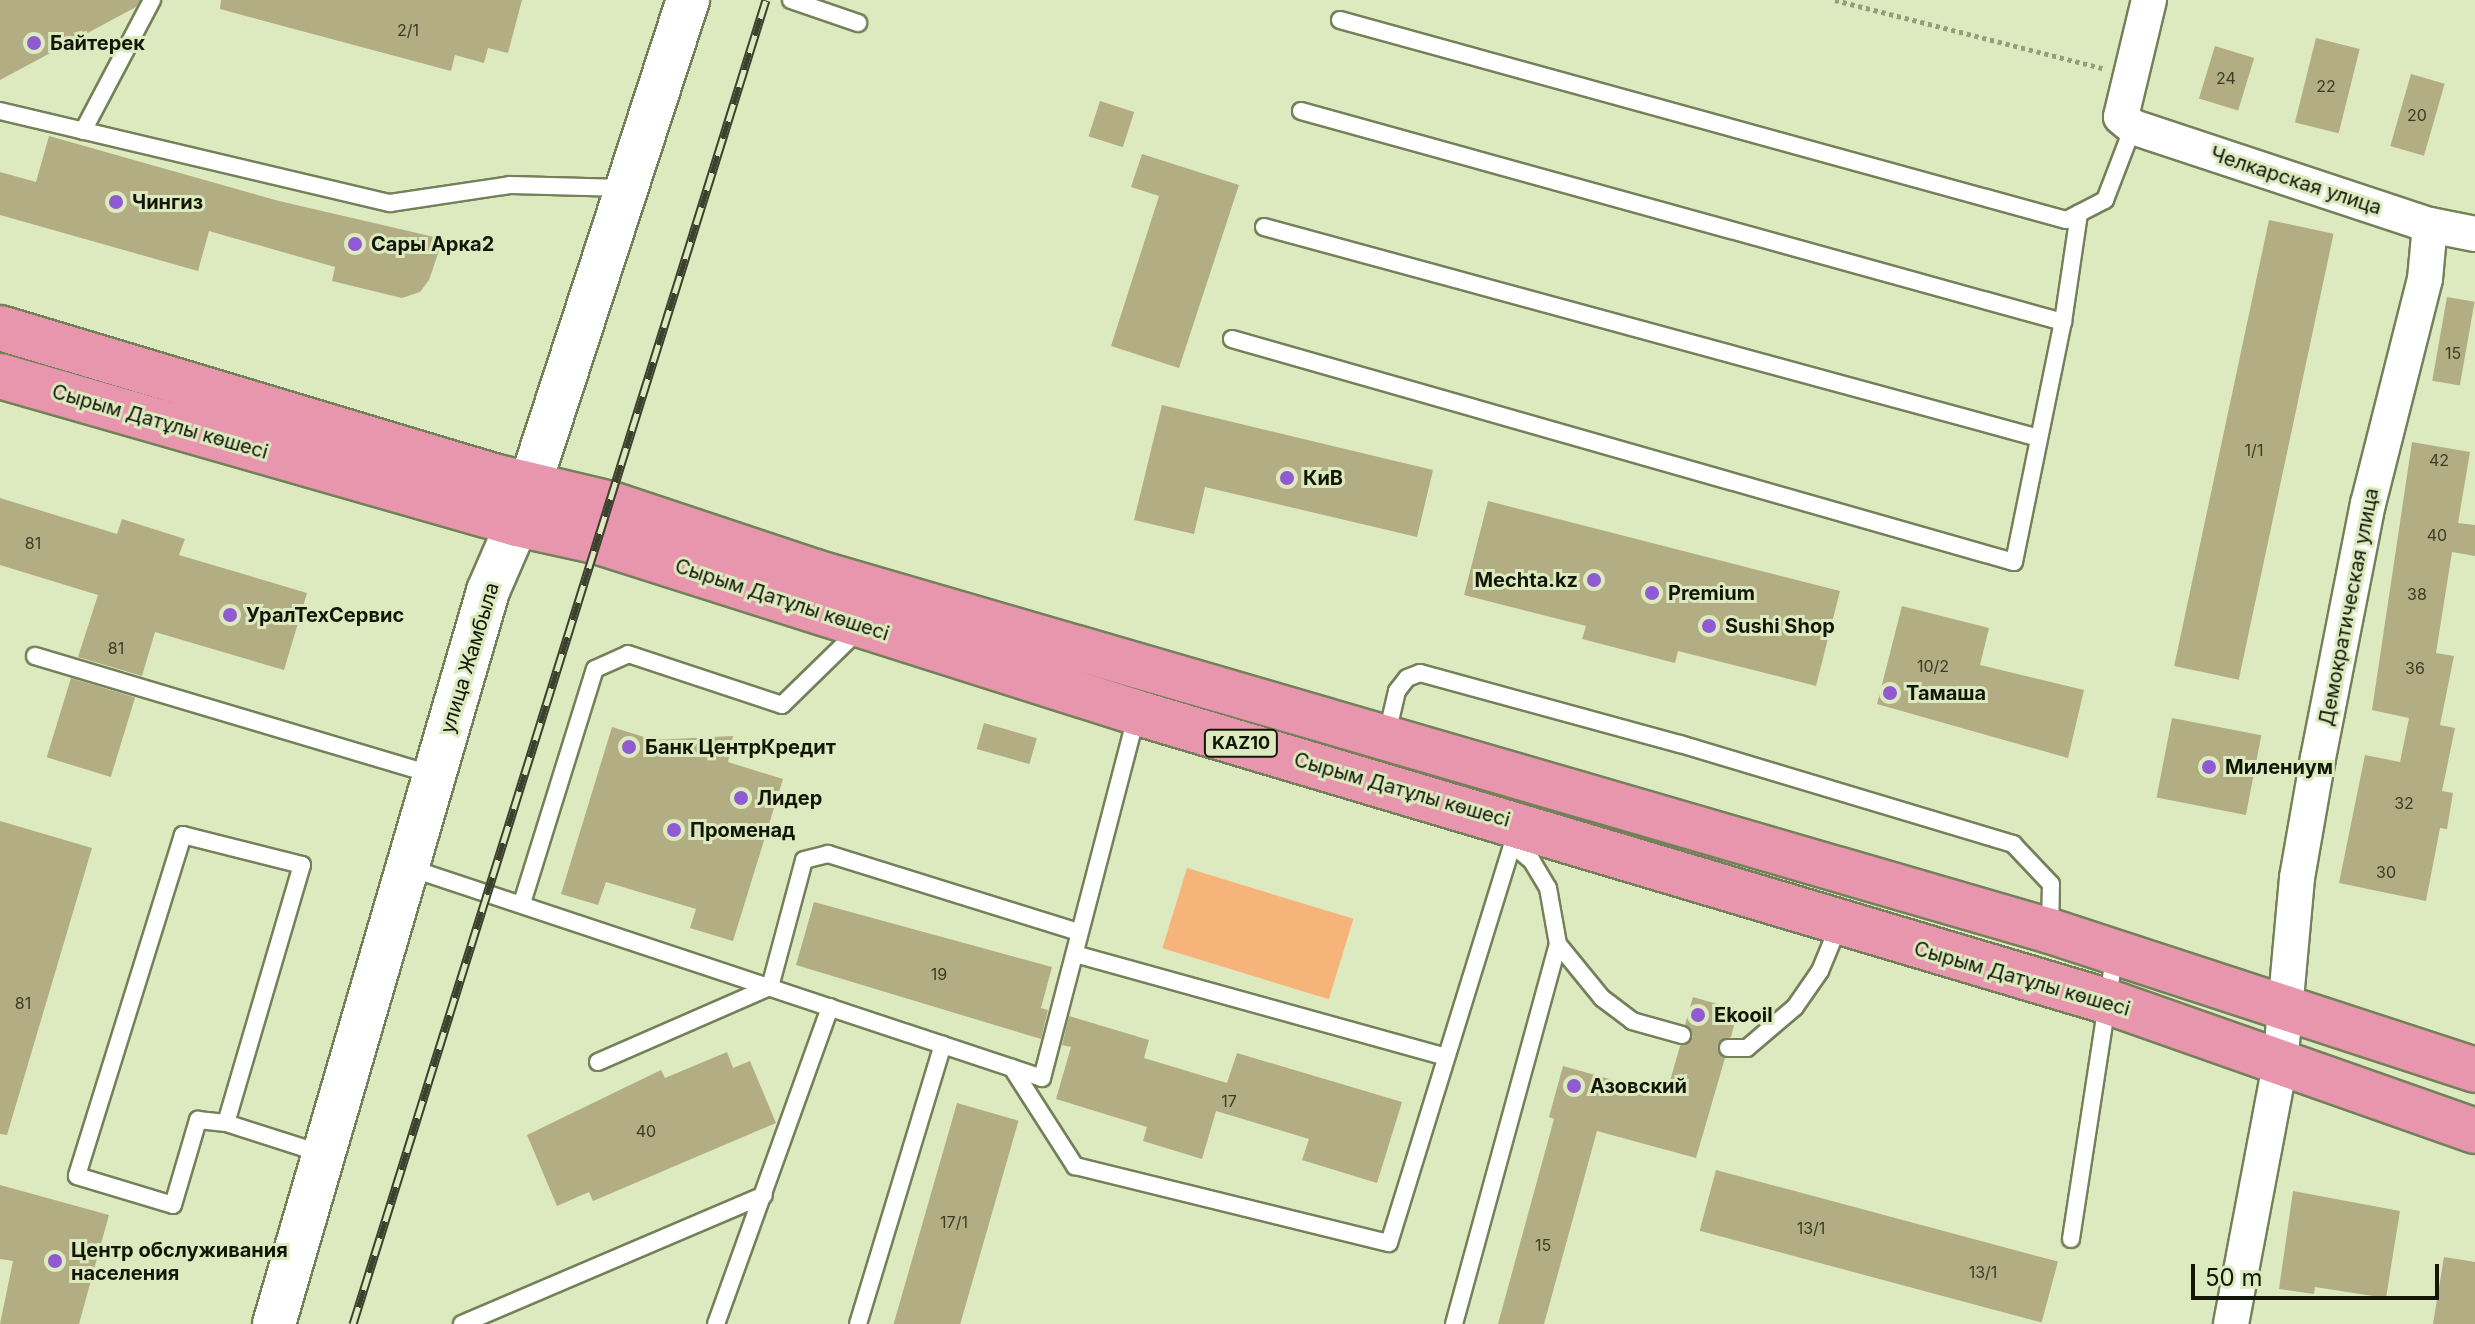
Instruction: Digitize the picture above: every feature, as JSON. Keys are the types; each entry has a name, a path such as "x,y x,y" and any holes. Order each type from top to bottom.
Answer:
{"highway":[{"name":"Сырым Датұлы көшесі","path":"0,328 524,504 599,542 1515,834 2106,1001 2280,1065 2475,1131"},
{"name":"Сырым Датұлы көшесі","path":"0,376 524,504 611,504 815,572 2050,931 2285,1005 2475,1070"}],"street":[{"name":"улица Жамбыла","path":"274,1324 488,591 524,504 688,0"},
{"path":"2127,122 2128,74 2149,0"},
{"name":"Челкарская улица","path":"2127,122 2430,225 2475,234"},
{"name":"Демократическая улица","path":"2231,1324 2280,1065 2297,878 2318,758 2368,504 2425,279 2430,225"}],"lane":[{"path":"791,0 858,23"},
{"path":"83,131 150,2"},
{"path":"1340,20 2066,220 2105,200 2127,122"},
{"path":"0,111 390,203 510,185 626,189"},
{"path":"1301,111 2063,322"},
{"path":"1232,339 2014,562 2063,322 2079,213"},
{"path":"1264,227 2039,438"},
{"path":"522,903 595,669 628,654 782,705 863,625"},
{"path":"35,656 434,775"},
{"path":"1386,738 1397,691 1407,678 1420,673 1709,753 2013,844 2051,884 2050,931"},
{"path":"407,867 1042,1078 1138,713"},
{"path":"1454,1324 1558,944 1548,888 1515,834"},
{"path":"1012,1068 1075,1166 1389,1243 1444,1056 1515,834"},
{"path":"226,1123 302,865 183,835 77,1176 173,1205 198,1120 226,1123 323,1154"},
{"path":"770,987 804,860 828,854 1079,932"},
{"path":"1728,1048 1747,1048 1795,1007 1820,971 1839,925"},
{"path":"1558,944 1602,998 1632,1021 1682,1035"},
{"path":"2071,1239 2101,1065 2106,1001 2115,952"},
{"path":"1075,954 1444,1056"},
{"path":"598,1062 770,987"},
{"path":"716,1324 830,1007"},
{"path":"858,1324 943,1045"},
{"path":"462,1324 764,1195"}],"path":[{"path":"1835,0 2128,74"}],"shaded area":[{"path":"1187,868 1353,919 1329,999 1162,948"}],"building":[{"name":"Байтерек","path":"0,0 140,0 136,7 0,80"},
{"path":"221,0 522,0 508,53 488,48 484,63 455,55 451,71 220,9"},
{"path":"2316,38 2360,49 2339,133 2295,122"},
{"path":"2215,46 2254,58 2238,111 2199,99"},
{"path":"2411,74 2445,84 2424,156 2390,146"},
{"path":"1100,101 1134,112 1123,147 1089,136"},
{"name":"Чингиз","path":"49,136 279,201 443,239 429,280 420,292 402,298 332,281 335,267 209,231 198,271 0,215 0,172 36,182"},
{"path":"1142,154 1239,185 1179,368 1111,346 1159,196 1131,187"},
{"path":"2269,220 2334,234 2239,680 2174,666"},
{"path":"2447,297 2475,302 2460,386 2432,381"},
{"name":"КиВ","path":"1162,405 1433,470 1417,537 1205,487 1194,534 1134,520"},
{"path":"2412,442 2470,452 2458,523 2475,525 2475,556 2452,552 2436,653 2454,656 2440,725 2455,728 2442,791 2453,793 2447,829 2440,828 2426,901 2339,883 2365,755 2400,762 2409,718 2372,710"},
{"path":"0,498 117,534 122,519 185,539 179,555 307,593 284,670 155,632 142,676 78,657 98,595 0,565"},
{"name":"Premium","path":"1488,501 1840,591 1816,686 1678,651 1675,663 1582,639 1586,626 1464,595"},
{"path":"1902,606 1989,628 1980,665 2084,690 2068,758 1877,704"},
{"path":"71,678 135,698 111,777 47,757"},
{"name":"Милениум","path":"2172,718 2261,735 2246,815 2157,798"},
{"path":"984,723 1037,738 1029,764 977,749"},
{"name":"Променад","path":"612,727 654,740 733,736 728,762 783,779 733,941 690,928 696,909 606,882 598,905 561,894"},
{"path":"0,821 92,848 7,1135 0,1134"},
{"path":"814,902 1052,967 1041,1008 1048,1010 1041,1039 796,965"},
{"path":"1693,997 1738,1010 1731,1037 1718,1043 1725,1058 1696,1158 1597,1131 1544,1324 1498,1324 1554,1119 1549,1117 1563,1066 1666,1095 1680,1046 1693,1037 1685,1025"},
{"path":"1069,1016 1149,1040 1144,1058 1227,1083 1237,1053 1402,1102 1377,1183 1302,1160 1309,1139 1216,1111 1202,1159 1143,1141 1147,1127 1056,1099 1071,1047 1062,1045"},
{"path":"727,1052 733,1068 750,1061 776,1123 593,1201 589,1192 557,1206 527,1135 661,1070 665,1078"},
{"path":"957,1103 1019,1121 960,1324 894,1324"},
{"path":"1716,1170 2058,1262 2042,1322 1700,1231"},
{"name":"Центр обслуживания наcеления","path":"0,1185 109,1215 79,1324 0,1324 13,1261 0,1259"},
{"path":"2293,1191 2400,1211 2386,1298 2315,1287 2314,1294 2279,1289"},
{"path":"2444,1257 2475,1262 2475,1324 2433,1324"}],"railway":[{"path":"353,1324 766,0"}],"place":[{"name":"Байтерек","path":"34,43"},
{"name":"Чингиз","path":"116,202"},
{"name":"Сары Арка2","path":"355,244"},
{"name":"КиВ","path":"1287,478"},
{"name":"Mechta.kz","path":"1594,580"},
{"name":"Premium","path":"1652,593"},
{"name":"УралТехСервис","path":"230,615"},
{"name":"Sushi Shop","path":"1709,626"},
{"name":"Тамаша","path":"1890,693"},
{"name":"Банк ЦентрКредит","path":"629,747"},
{"name":"Милениум","path":"2209,767"},
{"name":"Лидер","path":"741,798"},
{"name":"Променад","path":"674,830"},
{"name":"Ekooil","path":"1698,1015"},
{"name":"Азовский","path":"1574,1086"},
{"name":"Центр обслуживания наcеления","path":"55,1261"}]}
